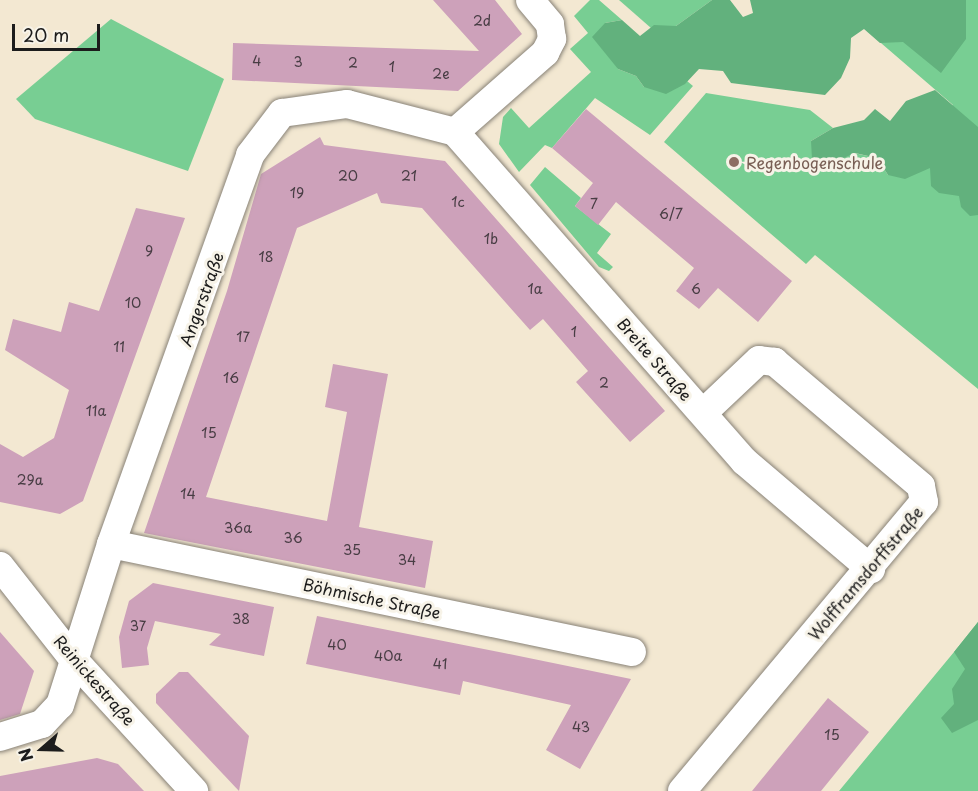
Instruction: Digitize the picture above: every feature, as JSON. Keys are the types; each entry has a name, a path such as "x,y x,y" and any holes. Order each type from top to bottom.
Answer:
{"street":[{"path":"455,132 545,53 552,39 550,24 530,0"},
{"name":"Angerstraße","path":"0,737 42,724 60,705 111,544 250,155 282,113 347,104 455,132"},
{"name":"Breite Straße","path":"455,132 744,461 871,569"},
{"name":"Wolfframsdorffstraße","path":"682,791 871,569 924,502 921,486 775,362 759,360 703,413"},
{"name":"Böhmische Straße","path":"111,544 632,652"},
{"name":"Reinickestraße","path":"0,566 74,660 194,791"}],"green space":[{"path":"590,0 599,0 622,20 605,23 618,69 636,76 644,87 687,81 693,86 650,135 595,98 552,148 545,145 519,172 499,144 503,117 511,108 529,128 591,72 570,49 588,33 574,16"},
{"path":"619,0 712,0 676,26 651,28"},
{"path":"712,0 730,0 743,17 753,13 750,0 966,0 966,39 941,73 903,42 880,43 864,29 851,38 850,58 841,78 825,95 731,83 723,71 699,69 685,84 666,94 644,87 636,76 618,69 592,37 605,23 622,20 640,36 654,25 676,26"},
{"path":"831,0 978,0 978,389 815,255 806,264 664,142 706,93 810,110 833,128 811,141 831,164 854,153 877,158 888,175 953,105"},
{"path":"111,19 224,79 188,171 35,119 16,99"},
{"path":"935,90 978,127 978,215 970,216 961,207 959,196 939,193 931,186 930,168 905,179 888,175 877,158 855,153 831,164 812,159 811,141 833,128 864,120 875,109 890,121 906,101"},
{"path":"545,167 581,198 575,206 611,234 597,253 613,267 609,271 599,267 530,185"},
{"path":"978,622 978,791 839,791 954,652"},
{"path":"978,622 978,720 952,733 941,718 954,704 952,689 965,669 954,652"}],"building":[{"path":"433,0 495,0 522,34 458,91 232,80 233,43 479,51"},
{"path":"586,109 792,281 758,322 718,288 699,309 676,291 694,268 616,202 598,225 575,206 593,183 552,148"},
{"path":"320,137 324,145 445,161 665,411 630,442 576,382 588,371 543,319 530,330 422,208 381,203 377,193 297,228 206,497 327,521 347,412 325,407 333,364 388,374 359,527 433,541 425,588 144,533 227,291 261,174"},
{"path":"136,208 185,218 83,501 60,514 0,502 0,444 23,457 54,438 69,390 5,350 13,319 61,332 69,302 99,311"},
{"path":"153,583 274,607 264,656 209,645 221,634 155,621 147,648 149,665 122,668 119,637 129,601"},
{"path":"317,616 631,679 580,769 546,750 571,705 463,681 460,695 306,664"},
{"path":"0,632 34,671 20,714 0,720"},
{"path":"179,672 188,672 249,736 239,791 156,703 156,694"},
{"path":"828,698 869,732 821,791 752,791"},
{"path":"97,758 118,764 144,791 0,791 0,776"}],"place":[{"name":"Regenbogenschule","path":"734,162"}]}
